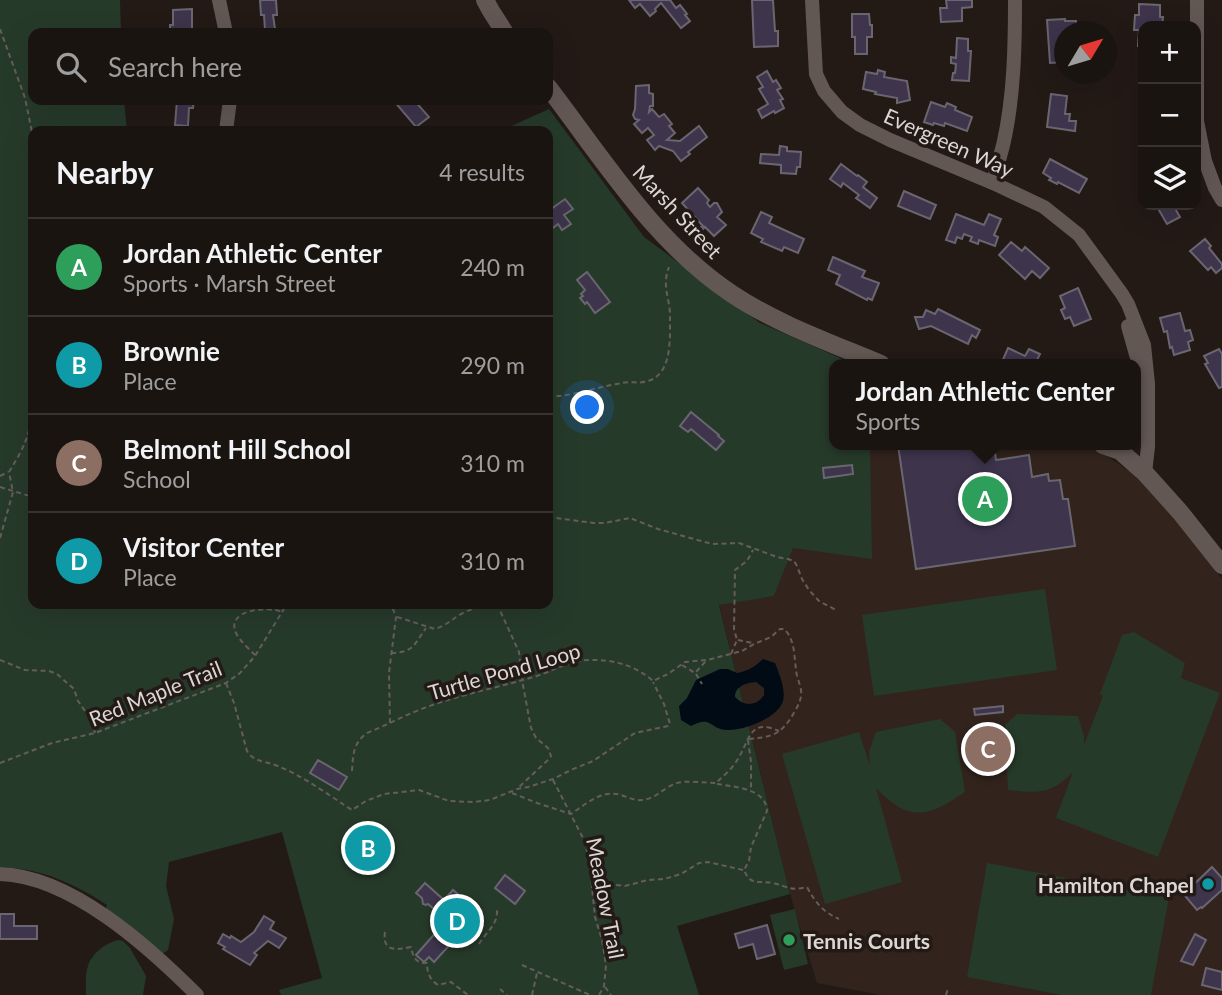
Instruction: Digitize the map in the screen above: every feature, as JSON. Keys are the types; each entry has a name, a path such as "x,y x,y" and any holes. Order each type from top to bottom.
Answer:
{"street":[{"path":"219,0 225,28"},
{"path":"485,0 501,28"},
{"name":"Evergreen Way","path":"812,0 816,74 824,91 842,112 860,125 890,140 1044,207 1079,235 1122,294 1144,345 1148,384 1148,447 1145,473"},
{"path":"993,183 1004,140 1011,92 1015,0"},
{"path":"1198,0 1197,121 1205,161 1222,200"},
{"name":"Marsh Street","path":"553,95 641,209 674,246 714,282 747,304 779,320 869,359"},
{"path":"227,126 229,105"},
{"name":"Evergreen Way","path":"1122,294 1125,317 1137,359"},
{"path":"1124,450 1180,512 1222,565"},
{"path":"0,874 37,880 65,892 103,914 154,955 197,995"}],"path":[{"path":"0,29 24,98 30,126"},
{"path":"553,397 625,382 645,382 655,378 663,369 667,358 671,317 666,292 669,267"},
{"path":"0,476 9,472 28,436"},
{"path":"0,538 13,492 9,472"},
{"path":"0,487 28,496"},
{"path":"553,518 594,523 630,518 712,544 739,544 793,561 808,590 819,601 836,610"},
{"path":"0,522 3,526"},
{"path":"730,655 737,640 734,629 734,574 753,549"},
{"path":"255,656 236,633 237,619 240,614 267,609"},
{"path":"276,609 282,612"},
{"name":"Red Maple Trail","path":"0,762 52,743 95,733 226,683 240,673 255,656 284,609"},
{"path":"390,724 389,673 396,617 393,609"},
{"path":"396,617 435,629 474,609"},
{"path":"499,609 519,652 531,728 536,738 548,748 551,756 517,789"},
{"path":"391,653 405,652 412,648 426,628"},
{"path":"226,683 251,757 282,768 352,810 384,794 419,790 449,801 474,802 490,800 553,779 593,761 635,733 667,726 670,724 664,704 653,681 685,662 707,660 742,651 784,629 788,632 795,653 801,690 800,703 780,732 767,738 748,739"},
{"path":"737,640 754,644"},
{"name":"Turtle Pond Loop","path":"352,771 355,747 367,733 426,707 548,673 573,662 586,659 617,662 653,681"},
{"path":"0,660 25,670 57,674 74,689 78,701 92,721 95,733"},
{"path":"695,673 707,660"},
{"path":"681,664 695,673 702,684"},
{"path":"716,783 736,762 748,739 760,727 767,726 780,732"},
{"path":"748,739 751,790"},
{"name":"Meadow Trail","path":"553,779 583,838 589,857 595,917 606,965 604,986"},
{"path":"510,792 571,814 600,795 610,793 640,800 659,794 677,783 716,783 751,790 765,802 767,811 744,870"},
{"path":"591,887 607,884 625,886 664,879 681,874 699,863 708,862 744,870"},
{"path":"744,870 752,881 772,883 787,889 807,887 820,908 839,919"},
{"path":"479,944 494,926 498,918 496,910"},
{"path":"385,932 387,946 393,949 411,947 416,960 427,963 427,970 433,982 439,985 451,982 468,995"},
{"path":"522,965 590,995"},
{"path":"532,995 537,972"},
{"path":"599,995 604,986 611,995"},
{"path":"946,995 948,988"},
{"path":"500,989 507,995"}],"shaded area":[{"path":"865,450 1094,450 1131,472 1152,490 1222,579 1222,995 881,995 817,983 790,894 719,604 774,596 793,547"},
{"path":"763,659 775,663 782,682 783,701 774,713 750,726 734,730 721,729 707,722 691,726 681,720 679,706 687,698 696,680 720,669 741,672","holes":["756,682 764,688 764,695 754,703 746,704 735,697 737,690 745,684"]}],"green space":[{"path":"0,0 120,0 121,28 28,28 28,105 124,105 127,126 28,126 28,609 553,609 553,126 511,126 549,109 644,237 760,323 843,359 829,359 829,450 870,450 872,559 793,548 774,596 719,605 790,894 677,926 699,995 281,995 279,990 322,978 282,832 169,862 166,886 174,919 168,950 162,954 104,913 107,905 81,890 43,874 0,867"},
{"path":"1045,589 1057,670 874,696 862,615"},
{"path":"1134,632 1185,663 1181,678 1220,693 1158,857 1056,818 1073,772 1058,785 1043,791 1008,790 1005,725 1017,714 1078,716 1084,745 1122,635"},
{"path":"940,719 955,732 965,792 940,807 919,812 898,807 876,788 902,882 825,904 782,754 859,732 870,766 869,752 876,732"},
{"path":"987,863 1169,897 1151,995 1062,995 967,977"},
{"name":"Tennis Courts","path":"795,909 808,964 784,970 770,915"},
{"path":"118,940 130,948 146,976 143,995 86,995 86,973 90,961 100,949"}],"building":[{"path":"260,0 276,0 277,15 273,15 275,28 265,28 264,15 261,15"},
{"path":"629,0 670,0 676,8 680,5 690,21 681,28 661,3 650,16 640,4 635,8"},
{"path":"752,0 773,0 778,46 754,47"},
{"path":"946,0 972,0 972,7 962,8 962,21 941,22 940,8 947,8"},
{"path":"1139,4 1160,5 1163,21 1138,21 1138,30 1134,30 1135,15 1139,15"},
{"path":"192,9 192,28 170,28 170,25 173,25 173,10"},
{"path":"852,14 869,14 872,37 867,37 867,54 855,54"},
{"path":"1065,19 1054,21 1054,63 1050,63 1047,20"},
{"path":"957,38 968,39 968,51 971,51 969,81 952,80 956,64 951,63 951,57 956,58"},
{"path":"878,70 885,72 884,77 907,81 910,100 897,103 897,98 863,89 866,72 877,74"},
{"path":"767,71 773,82 776,80 781,88 777,90 783,99 780,100 784,108 762,118 758,110 768,104 759,89 763,87 757,77"},
{"path":"649,85 649,93 653,94 653,106 650,106 649,112 652,109 659,117 664,114 675,133 667,140 680,141 699,126 707,137 681,161 673,151 659,146 655,150 647,140 654,135 648,128 642,133 634,124 639,120 633,115 636,86"},
{"path":"1051,94 1067,96 1065,114 1070,114 1069,121 1076,121 1075,131 1047,127"},
{"path":"931,102 945,107 947,103 956,107 955,110 972,117 967,131 945,123 944,126 924,122"},
{"path":"177,105 193,105 193,108 189,108 188,126 175,125"},
{"path":"397,105 418,105 429,117 415,126"},
{"path":"780,146 787,147 787,151 801,152 800,167 797,167 796,174 781,173 781,165 760,163 761,154 779,155"},
{"path":"1050,159 1087,179 1079,193 1049,180 1051,178 1043,173"},
{"path":"841,164 867,182 863,187 877,198 870,208 856,198 859,195 843,183 841,187 830,179"},
{"path":"698,188 709,200 707,203 710,207 717,203 722,212 717,217 726,225 714,236 705,227 701,227 703,226 682,203"},
{"path":"904,191 936,205 930,219 898,206"},
{"path":"565,199 573,209 564,215 571,224 562,230 558,224 553,228 553,208"},
{"path":"1159,210 1176,210 1180,217 1167,224"},
{"path":"761,212 772,217 769,223 804,239 798,253 784,247 782,251 761,242 763,239 751,233"},
{"path":"956,214 984,225 989,214 1001,219 994,235 998,237 995,246 979,240 978,244 970,241 972,237 964,234 962,239 957,237 955,243 946,240"},
{"path":"1205,239 1222,264 1222,268 1216,273 1211,267 1208,270 1190,251"},
{"path":"1011,242 1022,251 1025,247 1049,268 1040,278 1032,271 1025,279 999,255"},
{"path":"833,257 865,271 862,277 879,283 872,300 836,284 840,275 828,270"},
{"path":"587,272 610,302 595,313 587,302 585,304 580,298 585,290 577,280"},
{"path":"1078,288 1091,319 1074,326 1070,317 1065,319 1061,310 1065,308 1060,296"},
{"path":"938,309 980,330 976,338 972,335 968,344 931,326 919,329 915,317 923,317 926,310 935,314"},
{"path":"1180,313 1185,331 1190,330 1193,340 1188,342 1190,350 1174,355 1160,318"},
{"path":"1008,348 1025,356 1029,349 1040,354 1038,359 1003,359"},
{"path":"1219,349 1222,354 1222,387 1219,388 1205,364 1208,363 1204,356"},
{"path":"691,412 724,441 716,450 691,429 688,432 680,426"},
{"path":"899,450 995,450 996,460 1029,455 1032,477 1048,474 1049,481 1060,480 1063,499 1068,499 1075,546 916,569"},
{"path":"852,465 853,474 824,478 823,468"},
{"path":"1003,706 1003,712 975,715 974,709"},
{"path":"318,760 347,777 339,790 310,773"},
{"path":"368,841 376,848 369,856 360,849"},
{"name":"Hamilton Chapel","path":"1212,867 1222,878 1222,890 1197,910 1185,896"},
{"path":"505,875 525,891 515,904 495,888"},
{"path":"425,883 444,900 453,890 477,915 434,962 429,957 424,962 416,955 449,915 437,905 434,909 423,904 422,898 416,893"},
{"path":"0,914 14,914 14,926 37,926 37,939 0,939"},
{"path":"264,916 274,922 270,929 286,938 279,948 268,941 254,953 257,955 250,965 223,949 225,947 218,943 223,934 241,942 254,932"},
{"path":"767,925 775,954 757,959 753,944 739,948 735,934"},
{"path":"1195,934 1206,940 1193,965 1181,961"},
{"path":"1206,968 1222,972 1222,990 1202,985"}],"place":[{"name":"Jordan Athletic Center","path":"985,499"},
{"name":"Belmont Hill School","path":"988,749"},
{"name":"Brownie","path":"368,848"},
{"name":"Hamilton Chapel","path":"1208,884"},
{"name":"Visitor Center","path":"457,921"},
{"name":"Tennis Courts","path":"789,940"}]}
